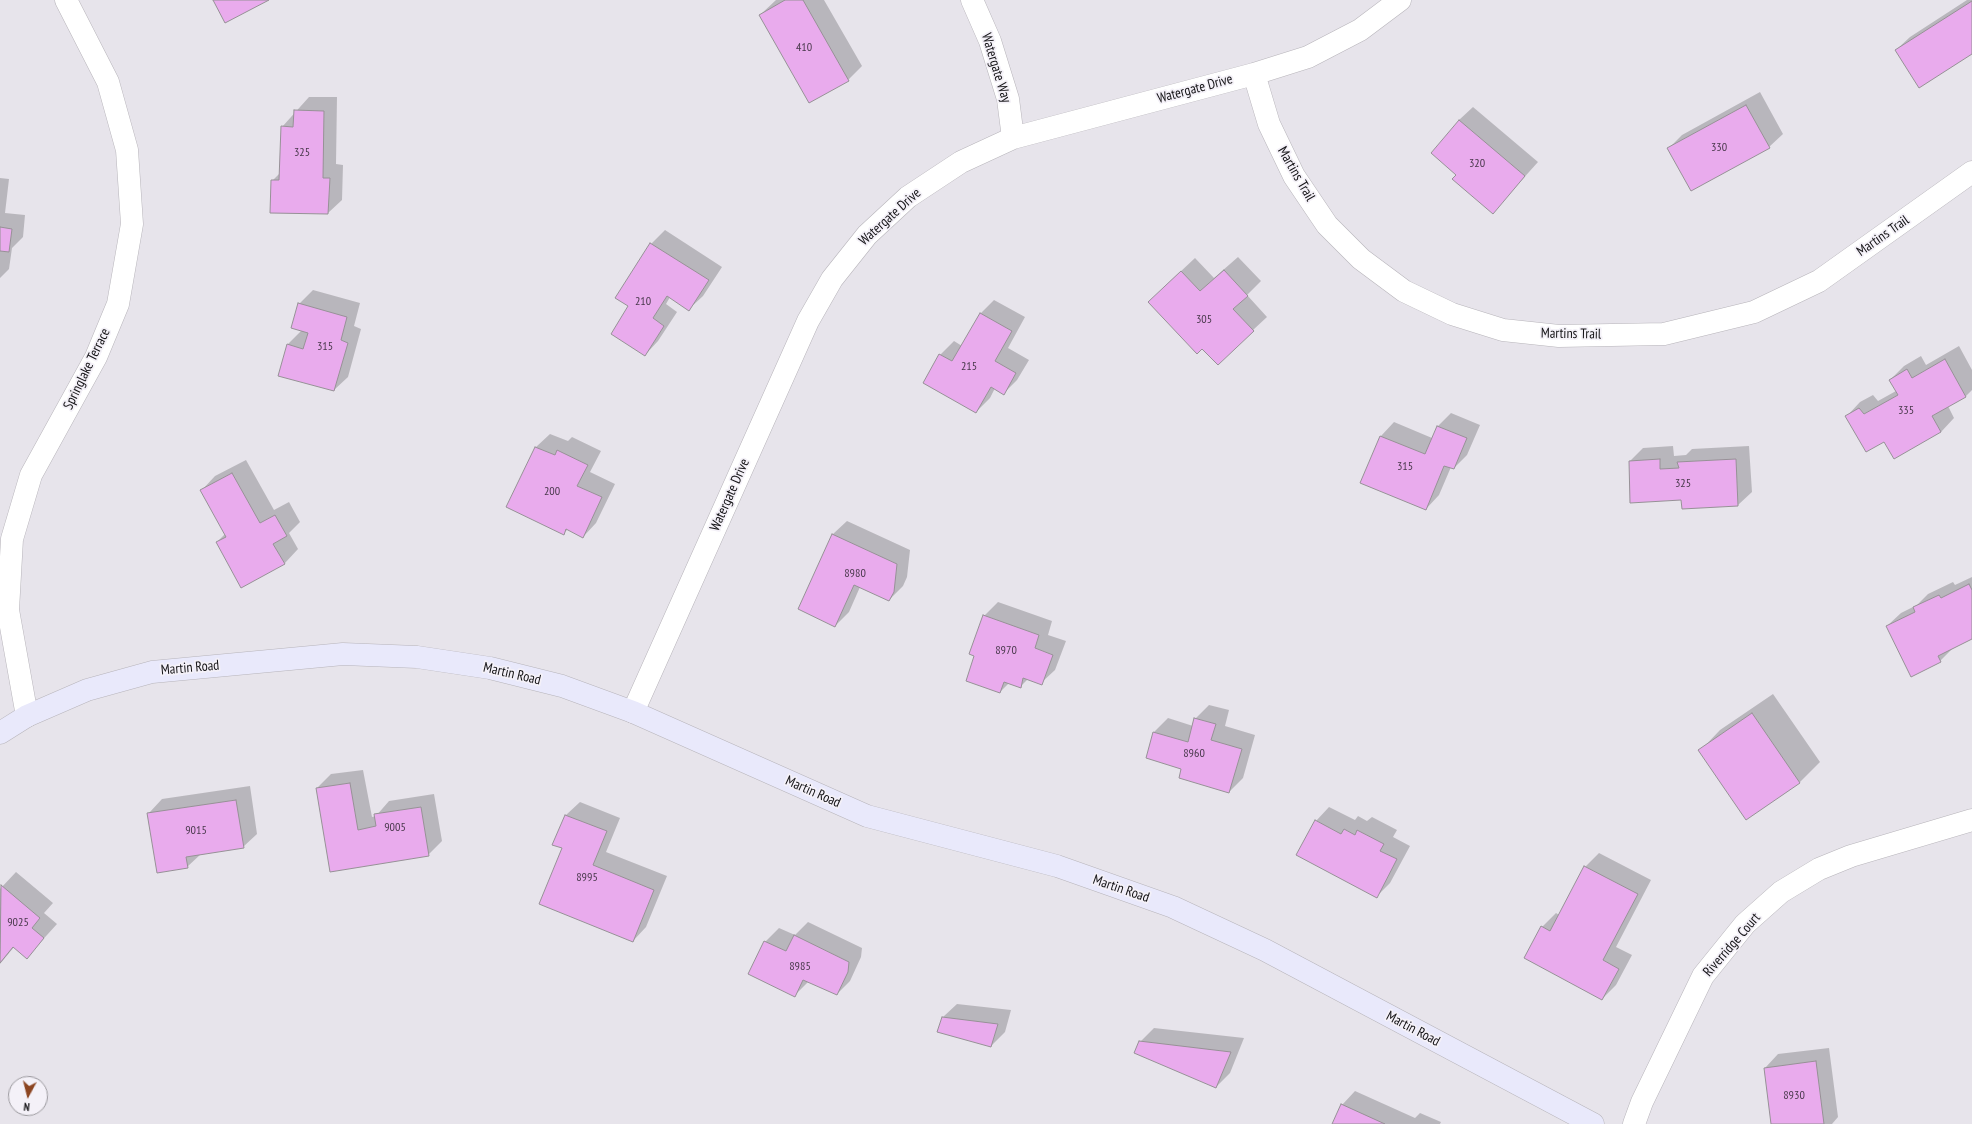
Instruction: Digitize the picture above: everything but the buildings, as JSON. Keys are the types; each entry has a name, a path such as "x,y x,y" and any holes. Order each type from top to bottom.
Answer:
{"street":[{"name":"Springlake Terrace","path":"27,716 8,610 12,539 31,475 96,357 118,304 132,224 127,150 108,82 66,0"},
{"name":"Watergate Way","path":"972,0 990,41 1008,99 1013,138"},
{"name":"Watergate Drive","path":"633,712 808,321 832,279 866,235 908,197 961,162 1013,138 1254,74 1308,57 1360,30 1400,0"},
{"name":"Martins Trail","path":"1254,74 1269,124 1291,170 1327,225 1361,259 1404,291 1452,314 1503,330 1559,336 1664,334 1754,312 1819,281 1972,172"},
{"name":"Martin Road","path":"0,733 27,716 87,690 152,672 343,654 417,657 490,668 562,686 633,712 867,816 1056,866 1173,907 1266,950 1593,1124"},
{"name":"Riverridge Court","path":"1634,1124 1642,1102 1703,976 1745,924 1781,892 1819,869 1851,856 1972,820"}]}
